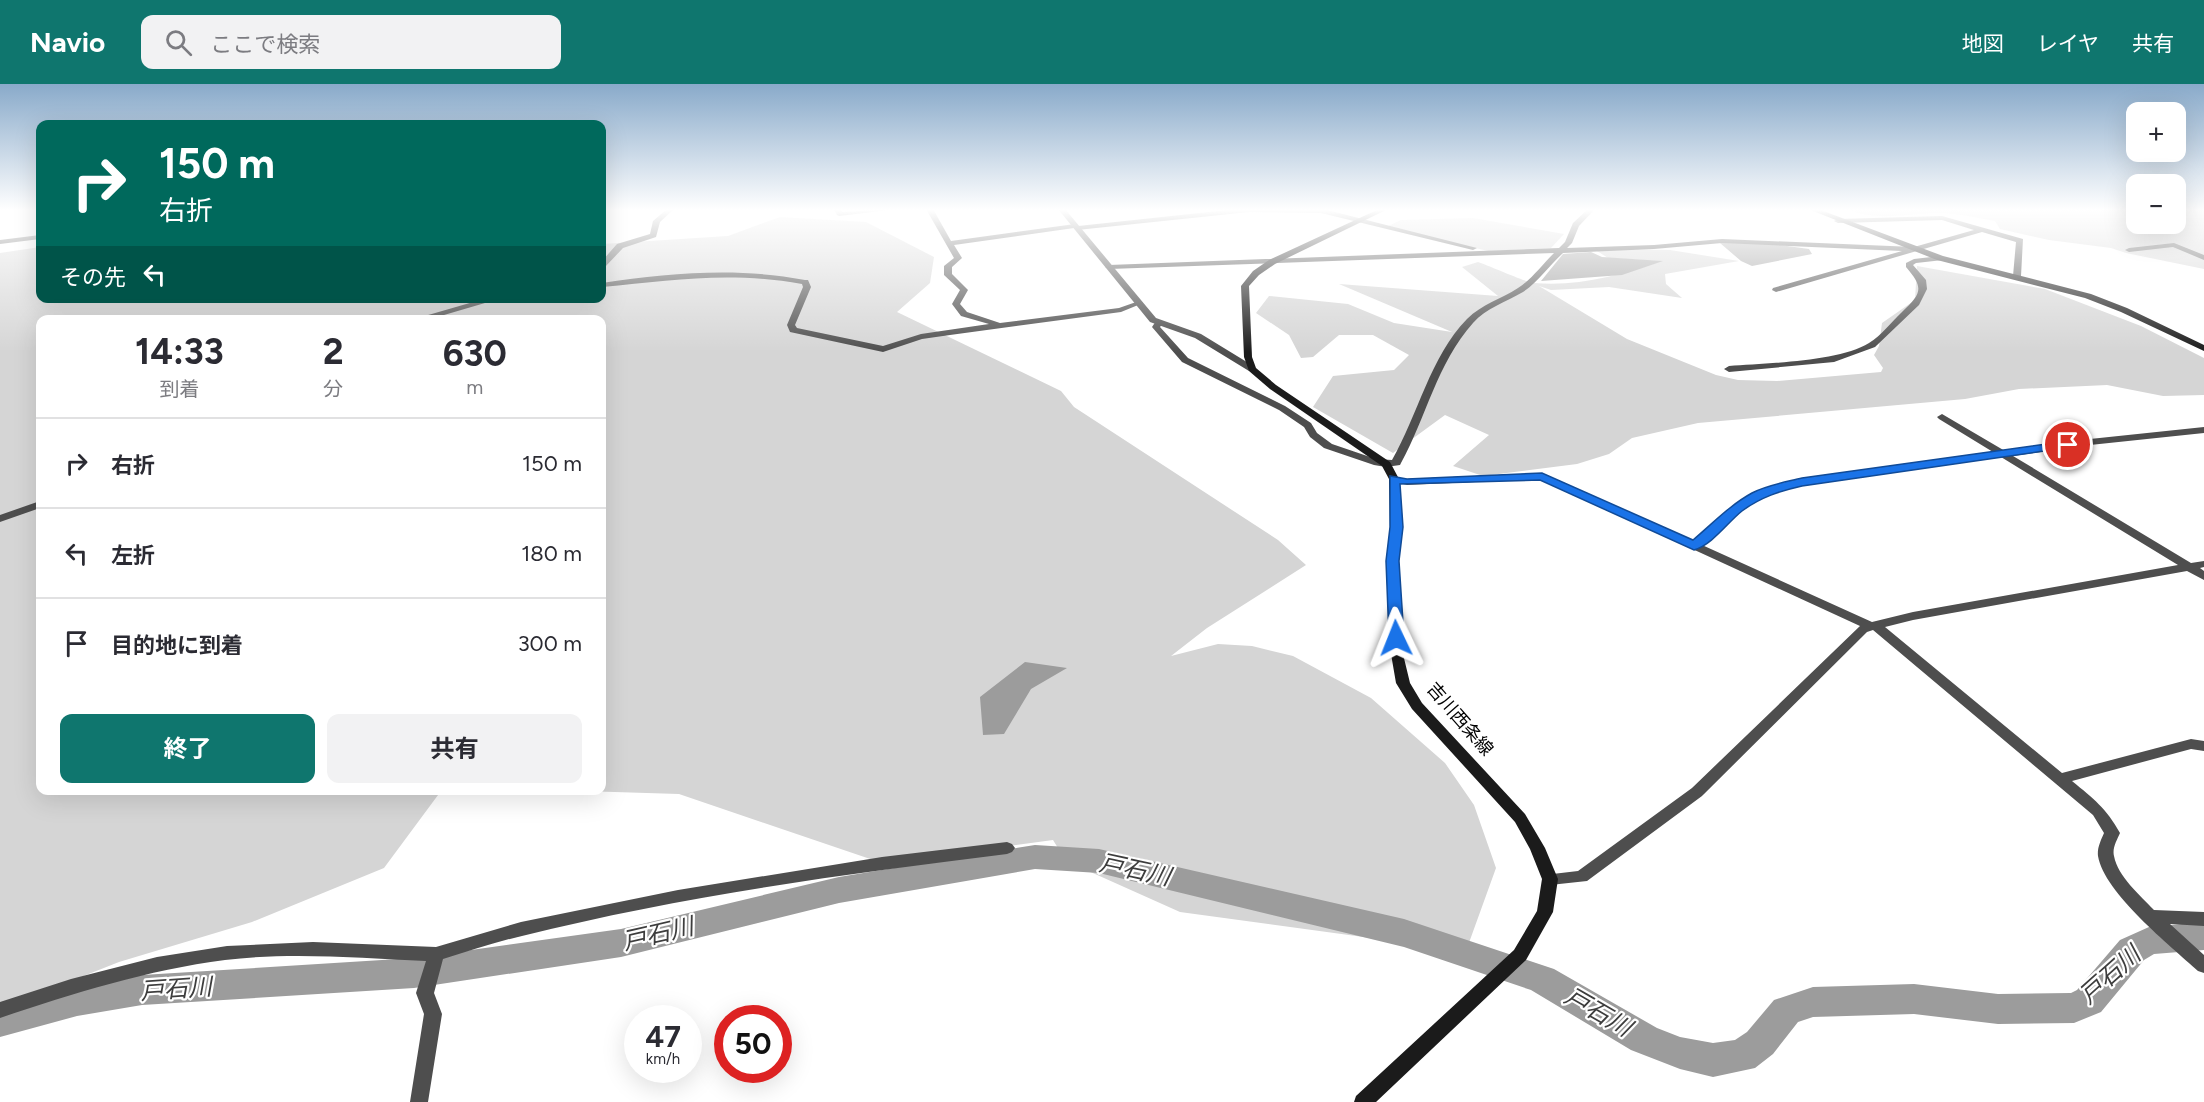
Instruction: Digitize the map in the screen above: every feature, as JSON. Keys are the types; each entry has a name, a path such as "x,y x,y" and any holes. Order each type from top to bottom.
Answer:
{"main road":[{"path":"1252,369 1248,357 1245,286 1256,273 1284,257"},
{"path":"1935,257 2018,276 2124,310 2204,348"},
{"name":"吉川西条線","path":"1252,369 1273,387 1352,438 1386,465 1394,479 1396,527 1393,561 1397,654 1403,683 1417,706 1520,818 1537,848 1550,879"},
{"path":"1363,1102 1520,955 1545,912 1550,879"}],"street":[{"path":"957,257 948,266 948,275 964,290 956,304 964,314 1001,325"},
{"path":"1100,257 1138,303 1159,323 1198,336 1252,369"},
{"path":"1109,267 1410,257"},
{"path":"1159,323 1156,327 1185,360 1282,408 1308,424 1313,435 1328,446 1386,465 1399,459 1448,352 1470,321 1490,304 1522,289 1554,257"},
{"path":"1776,290 1887,257"},
{"path":"2018,276 2019,257"},
{"path":"1729,369 1834,359 1872,345 1916,303 1923,289 1922,280 1909,265 1914,261 1940,258"},
{"path":"606,285 709,273 760,274 805,282 807,287 791,325 793,330 883,349 921,337 1121,310 1138,303"},
{"path":"433,315 480,303"},
{"path":"1942,417 2204,576"},
{"path":"1694,546 1736,509 1758,494 1802,482 2002,454 2204,430"},
{"path":"1394,479 1407,482 1542,476 1872,626 2098,811 2112,833 2106,852 2110,868 2153,920 2204,966"},
{"path":"0,519 36,506"},
{"path":"1550,879 1581,877 1697,792 1863,628 2204,564"},
{"path":"2061,779 2191,744 2204,746"},
{"path":"0,1010 71,986 157,964 227,953 313,949 436,954 521,929 678,896 882,862 1007,848"},
{"path":"2153,920 2204,919"},
{"path":"419,1102 433,1014 425,993 436,954"}],"shaded area":[{"path":"0,257 36,257 36,303 606,303 606,257 933,257 930,283 897,312 1061,391 1074,407 1278,540 1306,565 1207,628 1171,656 1218,644 1252,646 1293,656 1371,698 1445,763 1474,805 1496,868 1466,951 1180,912 1066,861 1053,840 882,863 679,794 606,792 606,315 36,315 36,795 438,795 384,868 252,922 119,962 0,1009"},
{"path":"1561,257 1663,261 1622,275 1541,281"},
{"path":"1606,257 1711,257 1739,261 1665,274 1666,284 1682,298 1609,287 1551,290 1539,286 1627,339 1716,375 1738,380 1777,381 1881,372 1883,368 1874,355 1879,346 1882,323 1915,300 1917,266 2045,289 2141,326 2204,358 2204,395 2163,396 2107,385 2019,389 1965,399 1698,423 1632,438 1609,454 1577,464 1483,476 1453,466 1489,435 1445,415 1393,453 1313,407 1333,376 1394,370 1409,355 1373,335 1339,335 1313,357 1301,358 1289,335 1256,313 1269,296 1348,304 1394,323 1452,332 1339,284 1498,296 1462,267 1478,262 1530,282 1550,284 1599,279 1661,261"},
{"path":"1736,257 1799,257 1752,266"},
{"path":"2143,257 2204,257 2204,269"},
{"path":"1025,662 1067,668 1031,689 1004,734 983,735 980,697"}],"waterway":[{"name":"戸石川","path":"0,1021 77,1001 142,990 414,973 504,958 621,943 839,890 1035,857 1099,861 1404,933 1542,979 1644,1039 1680,1053 1713,1060 1742,1056 1760,1043 1786,1011 1813,1002 1914,999 1998,1009 2074,1008 2089,1001 2132,950 2149,941 2204,936"}],"route":[{"path":"1396,638 1393,561 1396,527 1394,479 1407,482 1542,476 1694,546 1736,509 1758,494 1775,489 1802,482 2068,445"}]}
